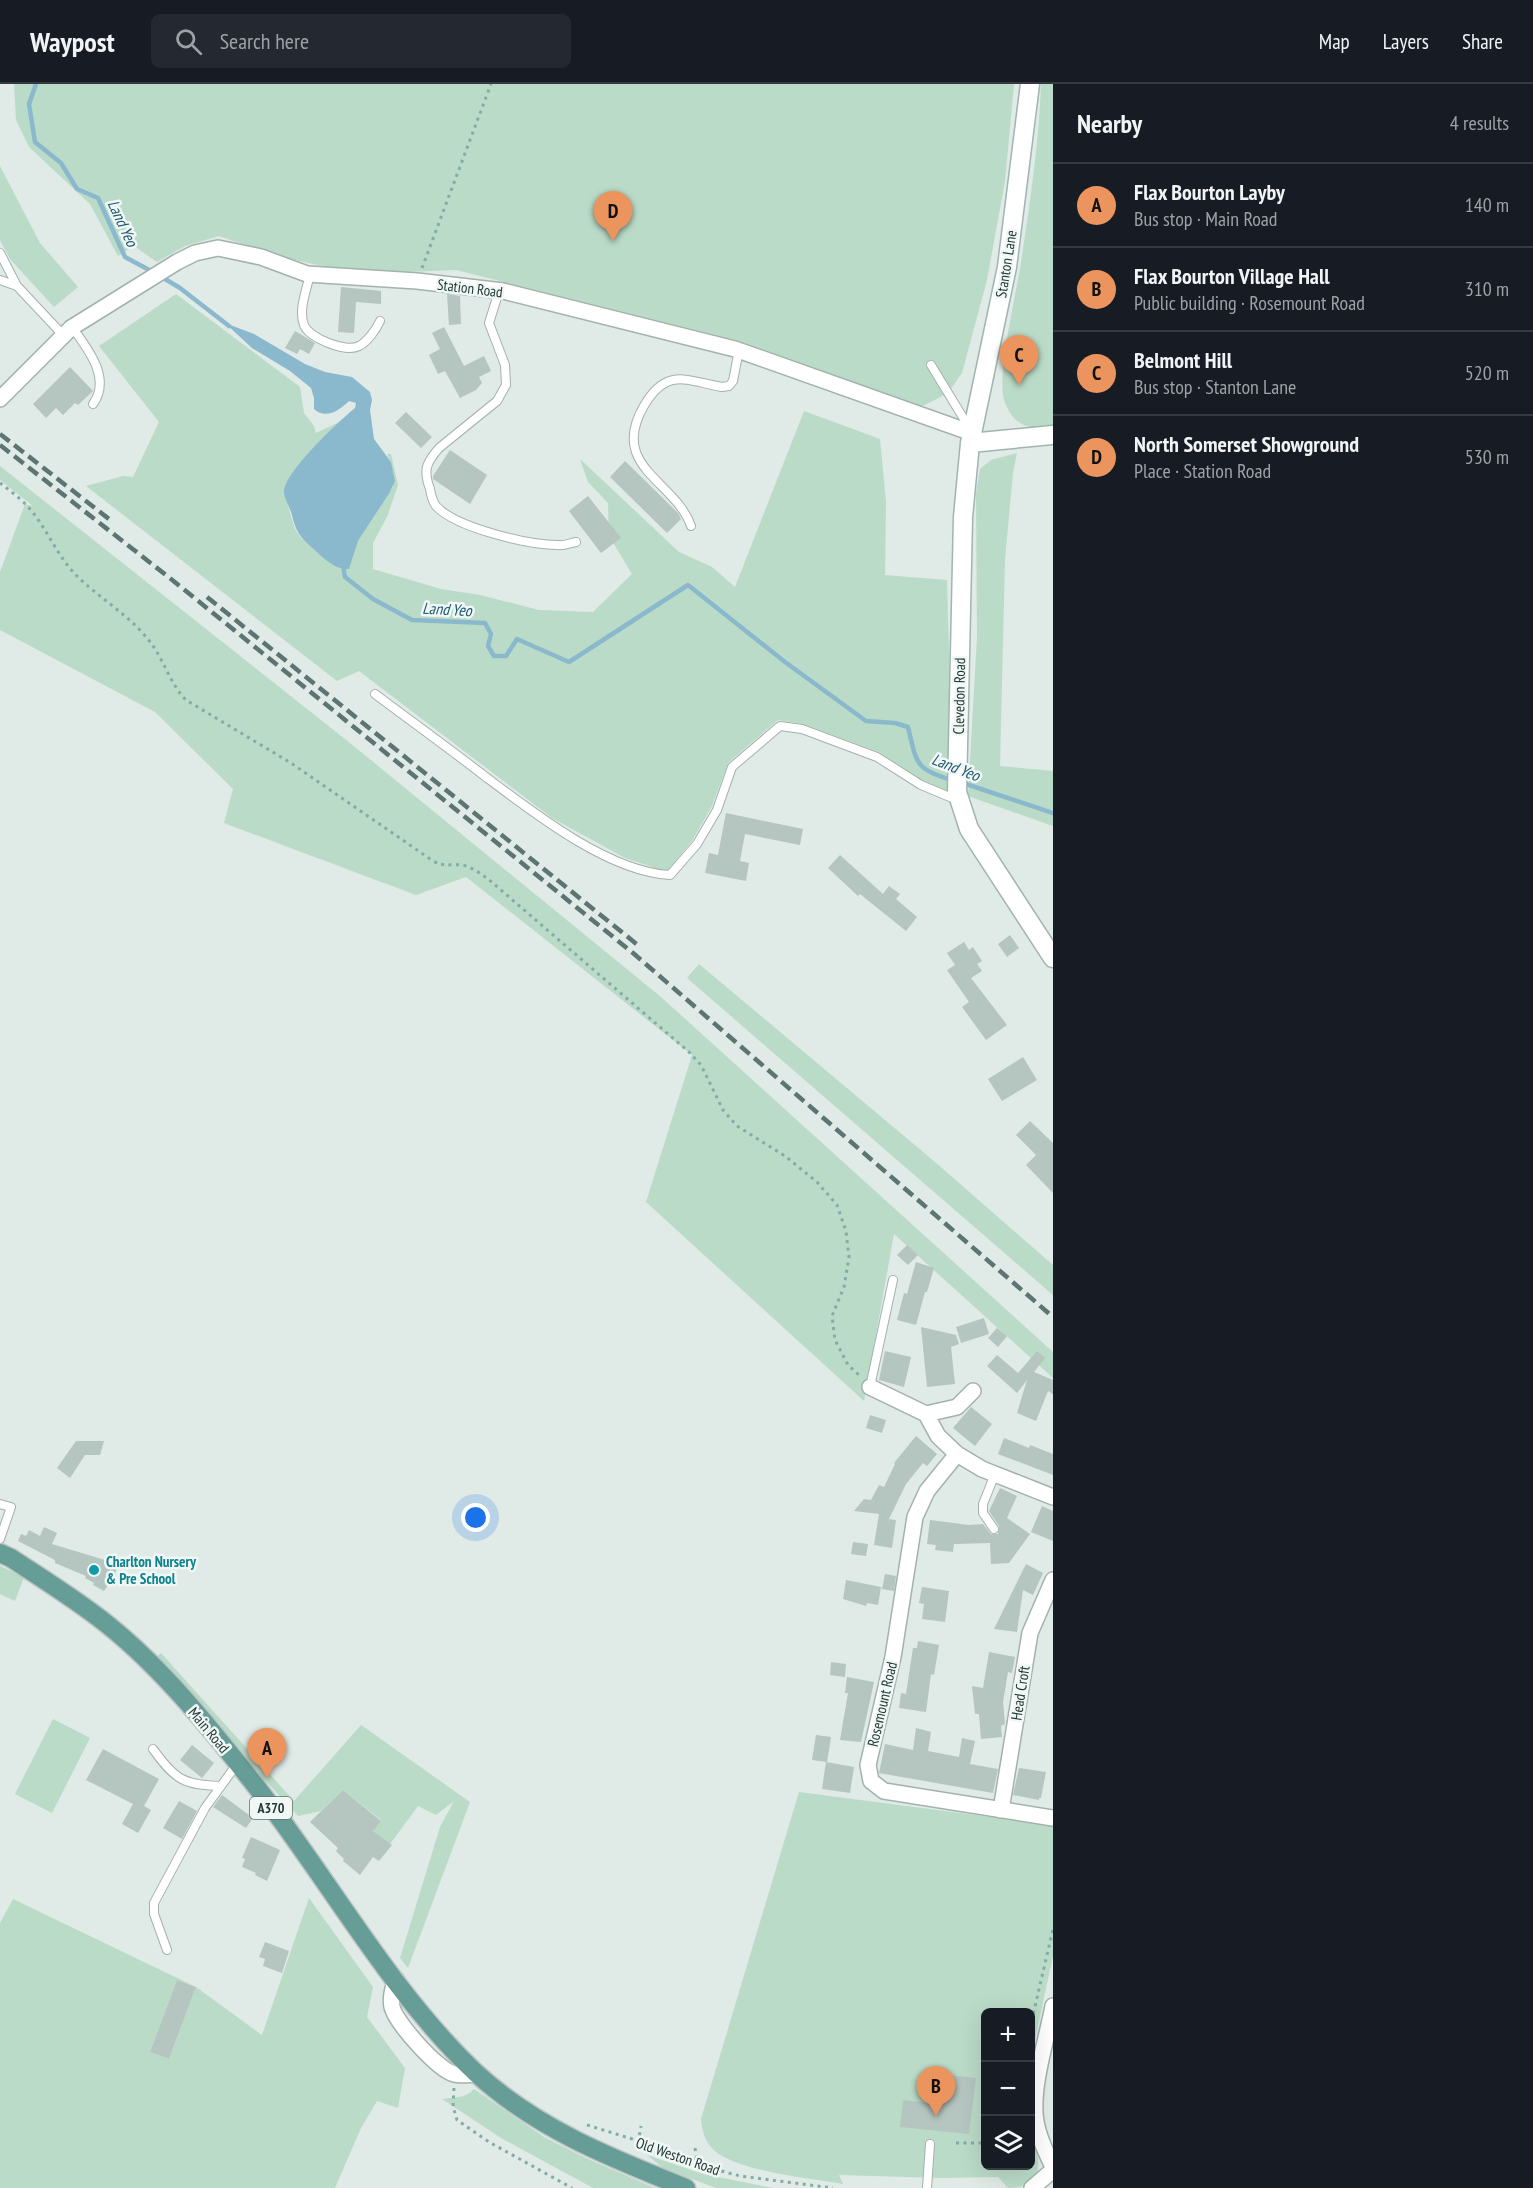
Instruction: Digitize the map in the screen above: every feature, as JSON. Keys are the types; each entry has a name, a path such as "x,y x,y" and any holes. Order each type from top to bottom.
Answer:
{"main road":[{"name":"Stanton Lane","path":"971,438 1007,267 1030,84"},
{"path":"971,438 1053,435"},
{"name":"Clevedon Road","path":"971,438 963,517 957,796 969,829 1053,958"},
{"name":"Main Road","path":"0,1553 82,1605 110,1627 173,1687 255,1785 440,2036 477,2074 507,2098 567,2137 633,2167"},
{"name":"A370","path":"633,2167 686,2188"}],"street":[{"name":"Station Road","path":"1,399 68,331 177,262 195,253 218,248 261,257 310,274 417,281 499,291 739,350 971,438"},
{"path":"870,1387 926,1414 938,1436 957,1454 982,1469 1053,1497"},
{"path":"926,1414 957,1407 973,1391"},
{"name":"Rosemount Road","path":"957,1454 927,1491 915,1517 893,1657 868,1765 871,1781 884,1791 1053,1818"},
{"name":"Head Croft","path":"1000,1810 1030,1633 1053,1580"},
{"path":"396,1979 391,1996 392,2008 429,2057 440,2067 455,2074 477,2074"},
{"path":"1032,2188 1053,2168 1041,2140 1035,2115 1035,2092 1053,2006"}],"lane":[{"path":"0,253 17,286 68,331 98,371 101,389 93,404"},
{"path":"310,274 302,309 305,329 320,339 347,349 358,347 367,340 380,321"},
{"path":"0,280 17,286"},
{"path":"499,291 489,323 505,365 506,385 497,401 431,456 425,470 428,484 435,505 448,516 472,527 524,542 561,546 576,542"},
{"path":"692,526 681,507 654,480 639,459 634,435 646,403 669,380 677,378 722,387 729,386 733,381 739,350"},
{"path":"931,365 971,438"},
{"path":"375,694 547,822 624,866 654,874 670,875 698,844 717,810 732,767 780,726 802,729 877,758 921,785 957,796"},
{"path":"870,1387 892,1280"},
{"path":"994,1528 982,1513 983,1504 995,1474"},
{"path":"0,1504 10,1507 0,1539"},
{"path":"153,1749 166,1767 187,1783 222,1786"},
{"path":"167,1950 154,1914 154,1903 205,1808 237,1764"},
{"path":"927,2188 930,2144"}],"path":[{"path":"417,281 491,84"},
{"path":"0,483 33,514 58,554 79,578 120,610 147,638 164,662 176,690 186,700 291,763 433,861 444,866 463,865 487,878 689,1052 701,1065 723,1110 737,1126 785,1156 817,1182 837,1205 846,1231 849,1257 844,1287 832,1316 835,1340 848,1365 870,1387"},
{"path":"1035,2008 1053,1929"},
{"path":"455,2074 453,2106 457,2120 489,2142 572,2188"},
{"name":"Old Weston Road","path":"584,2124 697,2159 714,2169 740,2176 833,2188"},
{"path":"633,2167 641,2126"},
{"path":"956,2143 981,2143"},
{"path":"695,2148 697,2159"}],"green space":[{"path":"14,84 1014,84 1005,181 987,280 962,373 948,393 921,407 737,340 456,270 406,272 335,269 273,255 219,236 185,246 157,262 134,246 118,256 90,204 29,147 16,120"},
{"path":"1041,84 1053,84 1053,427 1037,428 1019,422 1009,411 1003,391 1003,375 1031,195"},
{"path":"0,166 40,243 78,287 54,307 10,259 0,240"},
{"path":"176,294 300,387 304,413 314,426 316,433 339,422 301,462 284,493 295,529 302,539 325,558 350,564 358,541 393,487 391,462 387,454 391,454 398,485 387,517 373,543 373,569 441,589 480,595 539,610 593,612 632,574 609,536 608,503 588,482 580,459 679,552 712,567 735,587 804,411 880,439 886,502 885,575 947,580 951,793 921,780 879,752 803,724 778,720 728,763 712,806 692,841 668,870 658,869 625,858 552,818 359,671 337,681 86,486 123,476 133,477 159,422 99,346"},
{"path":"1017,453 1005,559 1000,766 1053,771 1053,826 968,796 977,638 976,494 980,469 991,460"},
{"path":"0,466 350,743 661,997 1053,1352 1053,1378 894,1234 864,1401 646,1202 692,1055 466,877 416,895 224,823 233,789 155,712 0,630 0,572 25,504 33,506 0,480"},
{"path":"699,964 935,1162 1053,1265 1053,1295 687,978"},
{"path":"0,1566 24,1577 15,1601 0,1594"},
{"path":"161,1653 294,1801 361,1725 470,1802 408,1968 400,1958 440,1827 454,1801 436,1815 418,1806 390,1844 373,1831 381,1820 343,1790 321,1811 298,1816 154,1660"},
{"path":"53,1719 90,1738 52,1813 15,1794"},
{"path":"799,1792 1053,1825 1053,1956 1035,2039 1035,2008 981,2008 981,2170 1035,2170 1035,2143 1038,2169 1030,2183 1021,2187 1008,2188 998,2177 839,2175 843,2184 777,2173 742,2165 716,2152 707,2141 701,2119"},
{"path":"309,1898 373,1987 367,2017 405,2068 398,2108 377,2101 361,2128 335,2188 0,2188 0,1923 13,1899 196,1987 262,2035","holes":["177,1980 196,1987 169,2059 150,2052"]},
{"path":"474,2089 544,2137 655,2188 593,2188 501,2138 442,2099 463,2096"},
{"path":"647,2155 703,2174 773,2188 716,2188 663,2168"}],"water":[{"path":"225,323 254,334 305,364 325,372 352,377 370,392 374,439 391,462 395,481 358,541 349,569 333,565 303,539 296,528 284,493 292,473 325,435 355,408 356,403 349,401 328,414 314,409 311,388 290,371 252,348"}],"building":[{"path":"341,287 381,291 381,304 356,302 354,333 338,332"},
{"path":"447,294 460,296 461,324 449,325"},
{"path":"444,327 464,366 484,356 491,371 479,377 482,383 476,390 460,398 445,371 438,374 429,355 440,349 432,333"},
{"path":"295,331 315,343 309,354 300,349 297,354 285,348"},
{"path":"70,367 93,391 78,405 75,403 63,415 56,408 46,418 33,404"},
{"path":"406,412 432,437 421,448 395,423"},
{"path":"450,450 487,475 470,504 433,479"},
{"path":"625,461 678,513 681,519 667,533 610,477"},
{"path":"588,496 621,538 601,553 569,511"},
{"path":"726,813 803,829 800,845 745,834 740,861 749,863 746,881 705,873 709,853 718,855"},
{"path":"840,855 883,894 889,886 900,894 896,899 917,917 906,931 860,894 858,896 828,868"},
{"path":"1010,935 1019,948 1007,957 998,944"},
{"path":"964,942 969,950 973,947 982,961 977,964 982,971 971,978 1007,1025 986,1040 962,1007 969,1002 947,970 955,965 947,953"},
{"path":"1023,1057 1037,1080 1002,1101 988,1079"},
{"path":"1030,1121 1053,1143 1053,1193 1026,1165 1036,1155 1016,1135"},
{"path":"907,1245 918,1255 908,1265 897,1255"},
{"path":"916,1262 934,1268 916,1325 897,1320"},
{"path":"984,1318 989,1334 961,1343 956,1327"},
{"path":"921,1327 956,1335 959,1344 951,1347 955,1384 927,1387"},
{"path":"997,1328 1007,1336 998,1347 988,1338"},
{"path":"885,1351 911,1357 904,1387 879,1380"},
{"path":"1037,1351 1045,1358 1034,1372 1053,1380 1053,1394 1048,1391 1036,1421 1017,1413 1027,1380 1017,1393 987,1366 997,1355 1018,1373"},
{"path":"971,1407 992,1424 975,1446 953,1428"},
{"path":"870,1415 886,1420 882,1433 866,1428"},
{"path":"916,1436 937,1454 927,1466 923,1463 906,1484 889,1519 896,1520 892,1548 874,1545 879,1514 854,1511 864,1499 871,1500 879,1485 884,1487 894,1463"},
{"path":"1004,1438 1053,1454 1053,1475 998,1454"},
{"path":"76,1441 104,1441 100,1455 85,1455 70,1478 57,1468"},
{"path":"1000,1488 1017,1496 1007,1518 1030,1534 1009,1563 991,1564 990,1543 954,1544 953,1552 935,1550 936,1545 927,1544 930,1520 969,1525 983,1524 991,1534 998,1534 999,1526 989,1511"},
{"path":"1042,1506 1053,1511 1053,1541 1031,1532"},
{"name":"Charlton Nursery & Pre School","path":"44,1527 57,1533 52,1544 118,1564 114,1577 104,1591 93,1585 94,1583 85,1578 86,1576 55,1563 55,1560 18,1541 21,1534 26,1536 29,1530 40,1536"},
{"path":"853,1542 868,1544 866,1556 851,1554"},
{"path":"1026,1564 1043,1573 1033,1595 1023,1590 1017,1632 994,1629"},
{"path":"885,1574 896,1576 894,1591 882,1589"},
{"path":"846,1580 881,1587 878,1605 867,1603 866,1606 843,1599"},
{"path":"922,1587 949,1591 945,1622 922,1619 924,1604 919,1603"},
{"path":"918,1641 939,1645 934,1675 931,1674 926,1712 899,1708 901,1693 906,1694 913,1648 917,1648"},
{"path":"989,1652 1015,1657 1012,1673 1008,1672 1003,1702 1005,1724 1001,1726 1002,1737 981,1739 979,1714 975,1714 972,1686 983,1688"},
{"path":"831,1662 846,1664 845,1677 830,1675"},
{"path":"847,1677 874,1682 861,1742 840,1740 848,1693 845,1693"},
{"path":"916,1728 931,1732 928,1751 959,1757 962,1738 975,1741 970,1764 998,1769 993,1793 879,1773 885,1744 913,1750"},
{"path":"816,1735 831,1737 827,1762 812,1760"},
{"path":"192,1745 214,1763 202,1778 180,1760"},
{"path":"103,1749 159,1779 144,1806 151,1810 138,1833 122,1824 133,1804 86,1780"},
{"path":"826,1762 854,1767 850,1793 822,1789"},
{"path":"1019,1768 1046,1772 1039,1800 1013,1795"},
{"path":"343,1790 381,1821 373,1831 392,1845 379,1861 373,1857 360,1875 343,1861 344,1859 336,1851 338,1848 310,1822"},
{"path":"222,1795 253,1818 246,1828 213,1807"},
{"path":"179,1801 197,1811 182,1839 163,1828"},
{"path":"251,1837 280,1850 267,1881 242,1867 245,1859 242,1858"},
{"path":"265,1942 289,1951 282,1973 263,1966 265,1959 259,1957"},
{"path":"177,1980 196,1987 169,2059 150,2052"},
{"path":"949,2075 976,2078 969,2134 900,2127 903,2100 936,2104 948,2095"}],"waterway":[{"name":"Land Yeo","path":"36,84 29,104 35,142 61,163 77,189 98,198 125,257 153,272"},
{"name":"Land Yeo","path":"160,276 180,288 229,326"},
{"name":"Land Yeo","path":"343,565 345,577 373,599 412,620 485,623 491,634 488,646 494,656 506,656 517,639 569,662 688,585 785,662 866,721 895,723 908,727 919,763 930,772 952,780"},
{"name":"Land Yeo","path":"963,783 1053,813"}],"railway":[{"path":"0,434 109,519"},
{"path":"0,445 171,579 633,953 1053,1317"},
{"path":"207,597 639,946"}],"place":[{"name":"North Somerset Showground","path":"613,241"},
{"name":"Belmont Hill","path":"1019,385"},
{"name":"Charlton Nursery & Pre School","path":"94,1570"},
{"name":"Flax Bourton Layby","path":"267,1778"},
{"name":"Flax Bourton Village Hall","path":"936,2116"}]}
